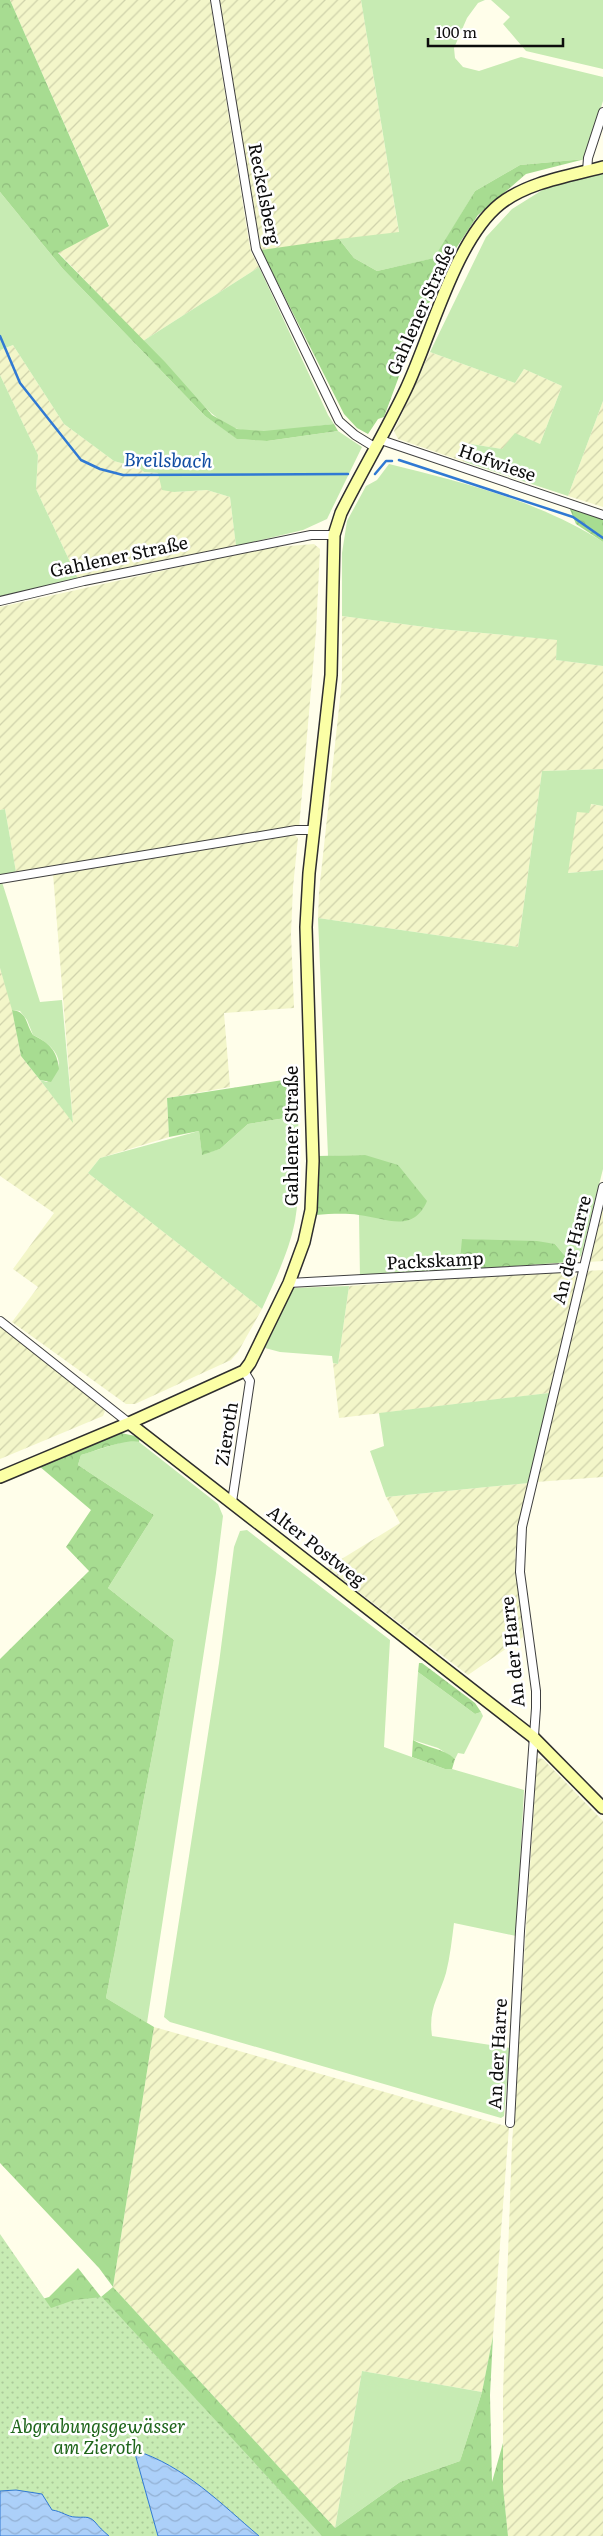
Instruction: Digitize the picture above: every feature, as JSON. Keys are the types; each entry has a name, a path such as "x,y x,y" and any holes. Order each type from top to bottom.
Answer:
{"street":[{"name":"Reckelsberg","path":"215,0 256,249 338,421 355,435 378,444"},
{"path":"587,171 588,158 603,112"},
{"name":"Gahlener Straße","path":"244,1371 250,1363 289,1283 304,1242 311,1200 313,1160 306,927 313,830 331,675 334,535 341,513 408,385 460,262 481,224 499,205 518,191 603,167"},
{"name":"Hofwiese","path":"378,444 603,515"},
{"name":"Gahlener Straße","path":"0,601 84,581 311,535 334,535"},
{"path":"0,879 296,830 313,830"},
{"name":"An der Harre","path":"510,2123 536,1691 520,1572 522,1527 603,1187"},
{"name":"Packskamp","path":"289,1283 583,1267"},
{"name":"Alter Postweg","path":"0,1320 533,1738 603,1808"},
{"path":"0,1477 129,1423 244,1371"},
{"name":"Zieroth","path":"232,1502 250,1381 244,1371"}],"green space":[{"path":"0,0 10,0 109,226 58,253 165,362 212,415 237,429 264,431 334,424 338,431 267,441 237,439 205,416 63,269 0,192"},
{"path":"10,0 210,0 248,236 251,252 259,267 143,341 58,252 109,225"},
{"path":"218,0 361,0 399,233 261,250"},
{"path":"361,0 485,0 478,3 467,18 454,48 455,58 463,67 479,71 521,57 603,77 603,101 585,159 520,165 475,191 435,258 377,271 354,258 339,239 399,232"},
{"path":"491,0 603,0 603,69 526,51 503,24 510,17"},
{"path":"585,159 526,174 478,215 447,262 408,352 384,417 378,419 368,434 357,428 344,414 261,250 339,239 354,258 377,271 434,258 475,191 520,165"},
{"path":"603,172 603,401 568,496 465,462 471,444 502,449 515,433 540,444 562,386 524,369 515,383 430,352 486,237 512,209 544,189"},
{"path":"0,192 63,269 205,416 238,439 267,441 338,431 362,447 327,519 303,530 236,546 230,497 207,490 174,492 162,490 158,473 144,472 139,468 114,461 64,424 13,345 0,350"},
{"path":"259,267 328,415 334,424 261,432 238,429 227,425 189,391 143,341"},
{"path":"13,345 64,424 114,461 139,468 144,472 158,473 174,492 207,490 230,497 236,546 78,579 36,489 38,455 0,375 0,350"},
{"path":"430,352 515,383 524,369 562,386 540,444 502,449 471,444 465,462 398,439 394,431"},
{"path":"0,375 38,455 36,489 78,579 0,598"},
{"path":"603,401 603,507 568,496"},
{"path":"389,464 499,494 553,515 603,542 603,666 556,660 557,640 440,629 342,616 342,553 347,521 366,486 377,480"},
{"path":"569,507 603,518 603,542 576,524"},
{"path":"314,544 320,549 316,632 299,828 272,830 16,872 5,809 0,810 0,607 265,548"},
{"path":"342,616 440,629 558,640 556,660 603,666 603,769 542,771 518,947 318,918 319,892 342,680"},
{"path":"603,769 603,806 591,804 589,813 577,812 568,873 603,870 603,1169 581,1256 570,1262 555,1244 463,1239 459,1270 360,1278 359,1215 365,1155 328,1156 318,918 518,947 542,771"},
{"path":"590,804 603,806 603,870 567,873 577,811"},
{"path":"5,809 16,872 0,875 0,810"},
{"path":"293,834 298,838 291,934 294,1008 224,1013 230,1087 167,1098 169,1137 100,1158 88,1173 262,1309 238,1352 231,1360 135,1404 126,1404 12,1322 38,1287 13,1269 54,1213 0,1176 0,968 11,1004 21,1056 73,1122 53,874"},
{"path":"0,882 2,882 40,1002 62,1000 73,1123 40,1080 47,1082 54,1075 59,1062 57,1056 47,1044 33,1035 27,1020 20,1011 12,1010 0,968"},
{"path":"12,1010 24,1016 33,1035 48,1044 54,1052 59,1069 51,1082 40,1080 21,1056"},
{"path":"296,1078 298,1116 248,1124 220,1149 202,1155 199,1131 169,1137 167,1098"},
{"path":"298,1116 299,1182 295,1221 277,1277 262,1309 88,1173 100,1158 199,1131 202,1154 220,1149 248,1124"},
{"path":"365,1155 398,1165 427,1201 414,1218 398,1222 354,1214 316,1215 317,1156"},
{"path":"603,1202 603,1261 588,1262"},
{"path":"462,1239 537,1241 555,1244 570,1262 459,1270"},
{"path":"603,1270 603,1477 536,1482 585,1271"},
{"path":"570,1271 577,1278 549,1393 339,1418 333,1363 338,1364 349,1286"},
{"path":"349,1286 338,1364 333,1363 332,1356 280,1352 265,1348 293,1288"},
{"path":"0,1326 101,1405 105,1411 103,1416 0,1459"},
{"path":"549,1393 529,1483 386,1497 370,1451 384,1446 379,1413"},
{"path":"121,1433 140,1437 139,1442 120,1443 81,1455 78,1465 154,1515 108,1588 174,1640 106,1998 154,2027 113,2287 99,2268 0,2163 0,1659 89,1571 66,1547 91,1510 39,1466"},
{"path":"132,1439 139,1442 218,1504 223,1516 216,1573 147,2023 106,1998 174,1640 108,1588 154,1515 78,1465 81,1455"},
{"path":"529,1483 515,1553 523,1637 468,1675 327,1568 400,1523 386,1497"},
{"path":"247,1530 390,1640 384,1747 445,1769 452,1769 524,1790 516,1936 454,1923 446,1973 433,2010 431,2026 432,2036 510,2048 504,2116 501,2118 170,2022 164,2017 219,1663 234,1547 240,1531"},
{"path":"419,1663 422,1663 475,1703 481,1712 475,1714 418,1672"},
{"path":"418,1672 475,1714 481,1712 483,1716 464,1754 458,1753 455,1759 438,1748 413,1740"},
{"path":"413,1740 450,1755 455,1759 452,1769 445,1769 412,1757"},
{"path":"537,1758 543,1759 603,1821 603,2536 508,2536 503,2487 503,2392 512,2144"},
{"path":"154,2027 509,2127 493,2336 482,2392 362,2371 335,2528 113,2287"},
{"name":"Abgrabungsgewässer am Zieroth","path":"0,2234 51,2308 74,2300 102,2297 322,2536 0,2536"},
{"path":"78,2268 101,2297 113,2287 335,2528 400,2482 460,2461 482,2392 493,2336 490,2395 492,2482 503,2443 503,2487 508,2536 259,2536 9,2309 49,2297"},
{"path":"362,2371 482,2392 460,2461 400,2482 335,2528"}],"water":[{"path":"134,2450 170,2466 186,2476 259,2536 158,2536"},
{"path":"16,2490 42,2494 52,2510 72,2517 90,2518 109,2536 0,2536 0,2491"}],"waterway":[{"name":"Breilsbach","path":"0,336 20,383 81,460 100,469 123,475 348,474"},
{"name":"Breilsbach","path":"399,460 573,517 603,538"},
{"name":"Breilsbach","path":"375,474 386,461 392,461"}]}
